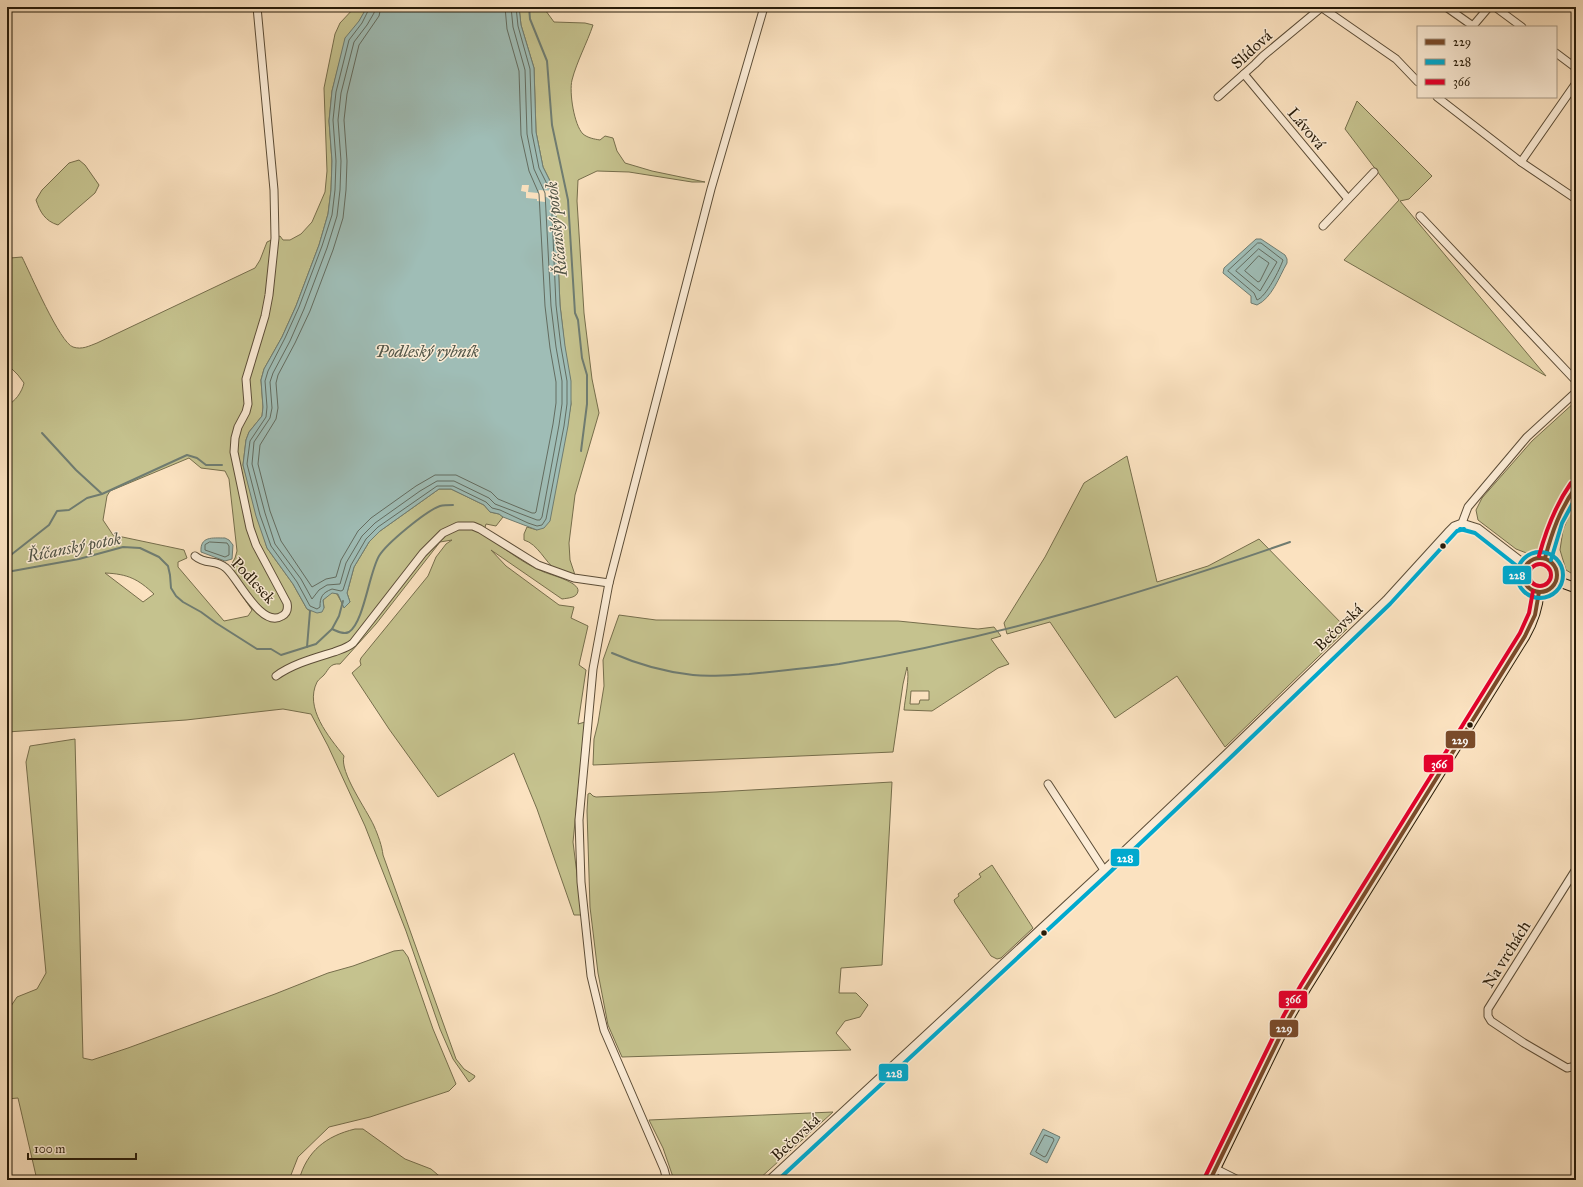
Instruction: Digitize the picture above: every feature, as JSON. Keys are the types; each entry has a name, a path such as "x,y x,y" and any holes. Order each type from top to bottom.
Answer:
{"main road":[{"path":"1545,558 1558,516 1566,499 1576,487"},
{"path":"1537,558 1545,558 1550,560 1556,567 1558,576 1552,588 1539,592 1531,589 1525,582 1523,574 1526,565 1537,558"},
{"path":"1557,580 1576,588"},
{"path":"1210,1180 1306,988 1525,636 1537,611 1539,592"}],"street":[{"name":"Podlesek","path":"195,556 202,562 215,562 228,569 247,597 265,615 279,618 286,614 288,607 284,596 256,545 250,528 234,452 235,438 238,427 247,408 246,379 265,316 269,295 275,238 274,190 256,7"},
{"path":"667,1180 661,1162 604,1030 591,976 580,882 579,820 593,668 609,583 711,189 764,7"},
{"path":"1322,7 1396,59 1417,81"},
{"name":"Slídová","path":"1218,97 1262,56 1322,7"},
{"path":"1446,7 1473,26 1489,7"},
{"path":"1495,7 1521,26"},
{"path":"1557,54 1576,68"},
{"name":"Lávová","path":"1244,74 1348,199"},
{"path":"1521,162 1576,83"},
{"path":"1438,98 1521,162 1576,199"},
{"path":"1322,226 1374,172"},
{"path":"1420,216 1576,381"},
{"path":"1526,565 1478,528 1462,523 1468,507 1527,438 1576,392"},
{"name":"Bečovská","path":"769,1180 1104,870 1386,600 1454,526 1462,523"},
{"path":"276,676 284,670 347,648 353,643 423,553 443,533 458,526 473,526 480,529 538,565 574,578 609,583"},
{"path":"1048,784 1104,870"},
{"name":"Na vrchách","path":"1576,869 1488,1009 1488,1016 1491,1021 1524,1043 1567,1068 1576,1066"},
{"path":"1216,1169 1238,1180"}],"shaded area":[{"path":"355,7 367,7 342,53 332,91 329,121 332,161 328,214 319,245 296,306 282,337 264,369 261,380 263,407 262,416 249,432 246,440 243,465 267,548 293,584 307,609 310,611 324,608 323,600 332,592 337,594 344,607 350,602 347,593 354,567 369,542 380,531 439,489 451,489 484,505 490,512 499,514 503,517 496,526 486,524 483,534 536,569 564,579 577,588 578,591 576,595 562,599 491,550 506,566 559,605 574,607 571,618 588,626 579,665 586,670 578,724 585,722 573,842 582,915 574,915 537,809 514,753 438,797 389,729 352,673 361,665 361,658 428,576 436,557 446,544 452,540 440,542 376,624 340,664 332,665 317,682 314,692 316,712 320,722 344,756 344,763 349,781 377,833 383,855 456,1059 464,1069 475,1076 469,1082 453,1059 440,1029 406,931 365,826 328,746 311,714 283,709 186,720 7,732 7,405 13,402 18,396 24,383 7,364 7,253 10,258 22,257 53,321 61,334 67,343 73,347 79,348 97,343 255,268 267,242 280,236 283,240 290,240 301,234 312,222 325,192 327,171 324,88 335,34 340,23","holes":["189,458 201,468 225,471 229,479 237,551 230,567 236,587 252,610 248,616 224,621 178,567 178,562 187,558 184,550 113,535 103,520 107,496 110,491","105,573 132,578 154,594 143,602"]},
{"path":"519,7 543,7 554,22 585,23 593,25 571,85 575,116 583,134 600,140 605,136 613,138 617,151 625,163 652,171 705,182 692,182 629,172 597,171 578,180 577,201 584,313 592,379 599,413 575,495 569,543 570,560 575,575 556,570 533,545 524,540 524,534 527,527 537,530 565,438 571,404 560,305 555,191 543,167 536,132 534,68 521,25"},
{"path":"1357,101 1432,176 1409,199 1400,201 1546,376 1344,260 1399,200 1345,129"},
{"path":"79,160 85,165 99,185 95,193 58,225 44,216 36,200 42,190 69,163"},
{"path":"1576,401 1576,479 1556,506 1537,551 1529,554 1516,549 1478,520 1476,510 1482,498 1532,441"},
{"path":"1127,456 1157,582 1208,566 1259,539 1347,629 1225,747 1177,676 1115,718 1050,622 1007,634 1004,623 1045,557 1084,483"},
{"path":"1576,498 1576,576 1566,570 1560,550 1563,530"},
{"path":"619,615 656,620 898,621 978,629 994,627 1001,636 991,639 1009,664 998,668 932,711 904,710 908,682 907,667 893,752 593,765 594,739 604,686 603,660","holes":["911,691 929,691 929,700 920,700 919,704 910,704"]},
{"path":"75,739 83,1058 92,1060 128,1048 328,973 353,966 394,951 403,950 408,957 433,1029 456,1084 449,1091 370,1117 329,1127 298,1157 289,1180 37,1180 18,1098 7,1099 7,1012 17,997 37,989 46,973 26,762 30,746"},
{"path":"892,782 882,965 841,968 839,993 856,993 868,1005 860,1017 845,1021 836,1033 851,1050 622,1057 608,1025 598,973 590,907 587,811 588,794 590,793 596,797"},
{"path":"992,865 1033,928 1001,958 997,959 991,956 954,900 959,896 958,894 981,877 979,874"},
{"path":"833,1112 758,1180 674,1180 663,1148 649,1120"},
{"path":"355,1129 363,1129 405,1159 431,1169 444,1180 299,1180 307,1161 319,1146 335,1136"}],"water":[{"name":"Podleský rybník","path":"367,7 519,7 521,25 534,68 536,132 543,167 555,191 560,305 571,381 571,404 550,521 544,528 537,530 503,517 499,514 490,512 484,505 451,489 439,489 380,531 369,542 354,567 347,593 350,602 344,608 338,594 332,593 323,600 324,608 322,612 317,613 307,609 293,584 267,548 256,516 243,465 246,440 249,432 262,416 263,407 261,380 264,369 282,337 296,306 319,245 328,214 332,161 329,121 332,91 345,38 359,21"},
{"path":"1256,239 1261,239 1285,255 1287,259 1287,263 1271,292 1262,302 1257,305 1251,303 1251,296 1223,273 1224,268"},
{"path":"225,538 233,545 232,559 225,561 201,552 202,543 208,539"},
{"path":"1043,1129 1060,1137 1047,1163 1030,1154"}],"pier":[{"path":"522,185 529,185 528,192 538,193 539,190 555,191 554,198 545,197 545,202 537,201 537,199 526,198 526,192 521,191"}],"waterway":[{"name":"Říčanský potok","path":"529,7 530,19 547,61 552,125 568,200 575,313 578,320 582,358 587,375 587,404 581,451"},
{"path":"42,433 76,470 101,493"},
{"path":"7,558 49,525 57,511 69,510 87,498 102,494 187,455 197,458 206,465 222,465"},
{"name":"Říčanský potok","path":"7,572 79,559 123,547 140,548 159,557 168,566 171,588 176,596 183,602 201,612 257,649 271,649 281,655 316,644 332,629 342,633 349,632 359,618 375,564 383,550 426,514 440,506 453,505"},
{"path":"612,653 651,667 700,676 749,674 839,664 954,642 1067,613 1179,579 1290,542"},
{"path":"332,629 339,616 343,601"},
{"path":"307,647 310,611"}],"transit line":[{"name":"366","path":"1539,556 1552,518 1560,500 1571,483"},
{"name":"229","path":"1545,558 1557,521 1570,495 1576,487"},
{"name":"228","path":"1551,560 1562,523 1576,497"},
{"name":"228","path":"1460,529 1475,533 1522,570"},
{"name":"228","path":"778,1180 1108,874 1390,604 1457,531 1464,529"},
{"name":"228","path":"1535,552 1545,552 1553,556 1559,562 1563,570 1563,575 1563,580 1559,588 1553,594 1545,598 1535,598 1527,594 1521,588 1517,580 1517,570 1521,562 1527,556 1535,552"},
{"name":"229","path":"1537,558 1543,558 1547,559 1554,565 1557,575 1556,582 1550,589 1543,592 1537,592 1533,591 1526,585 1523,578 1523,572 1524,568 1530,561 1537,558"},
{"name":"366","path":"1540,564 1548,567 1551,575 1548,583 1540,586 1532,583 1529,575 1532,567 1540,564"},
{"name":"366","path":"1205,1177 1284,1015 1301,985 1520,633 1529,613 1533,591"},
{"name":"229","path":"1210,1180 1289,1018 1306,988 1525,636 1535,615 1539,592"}]}
